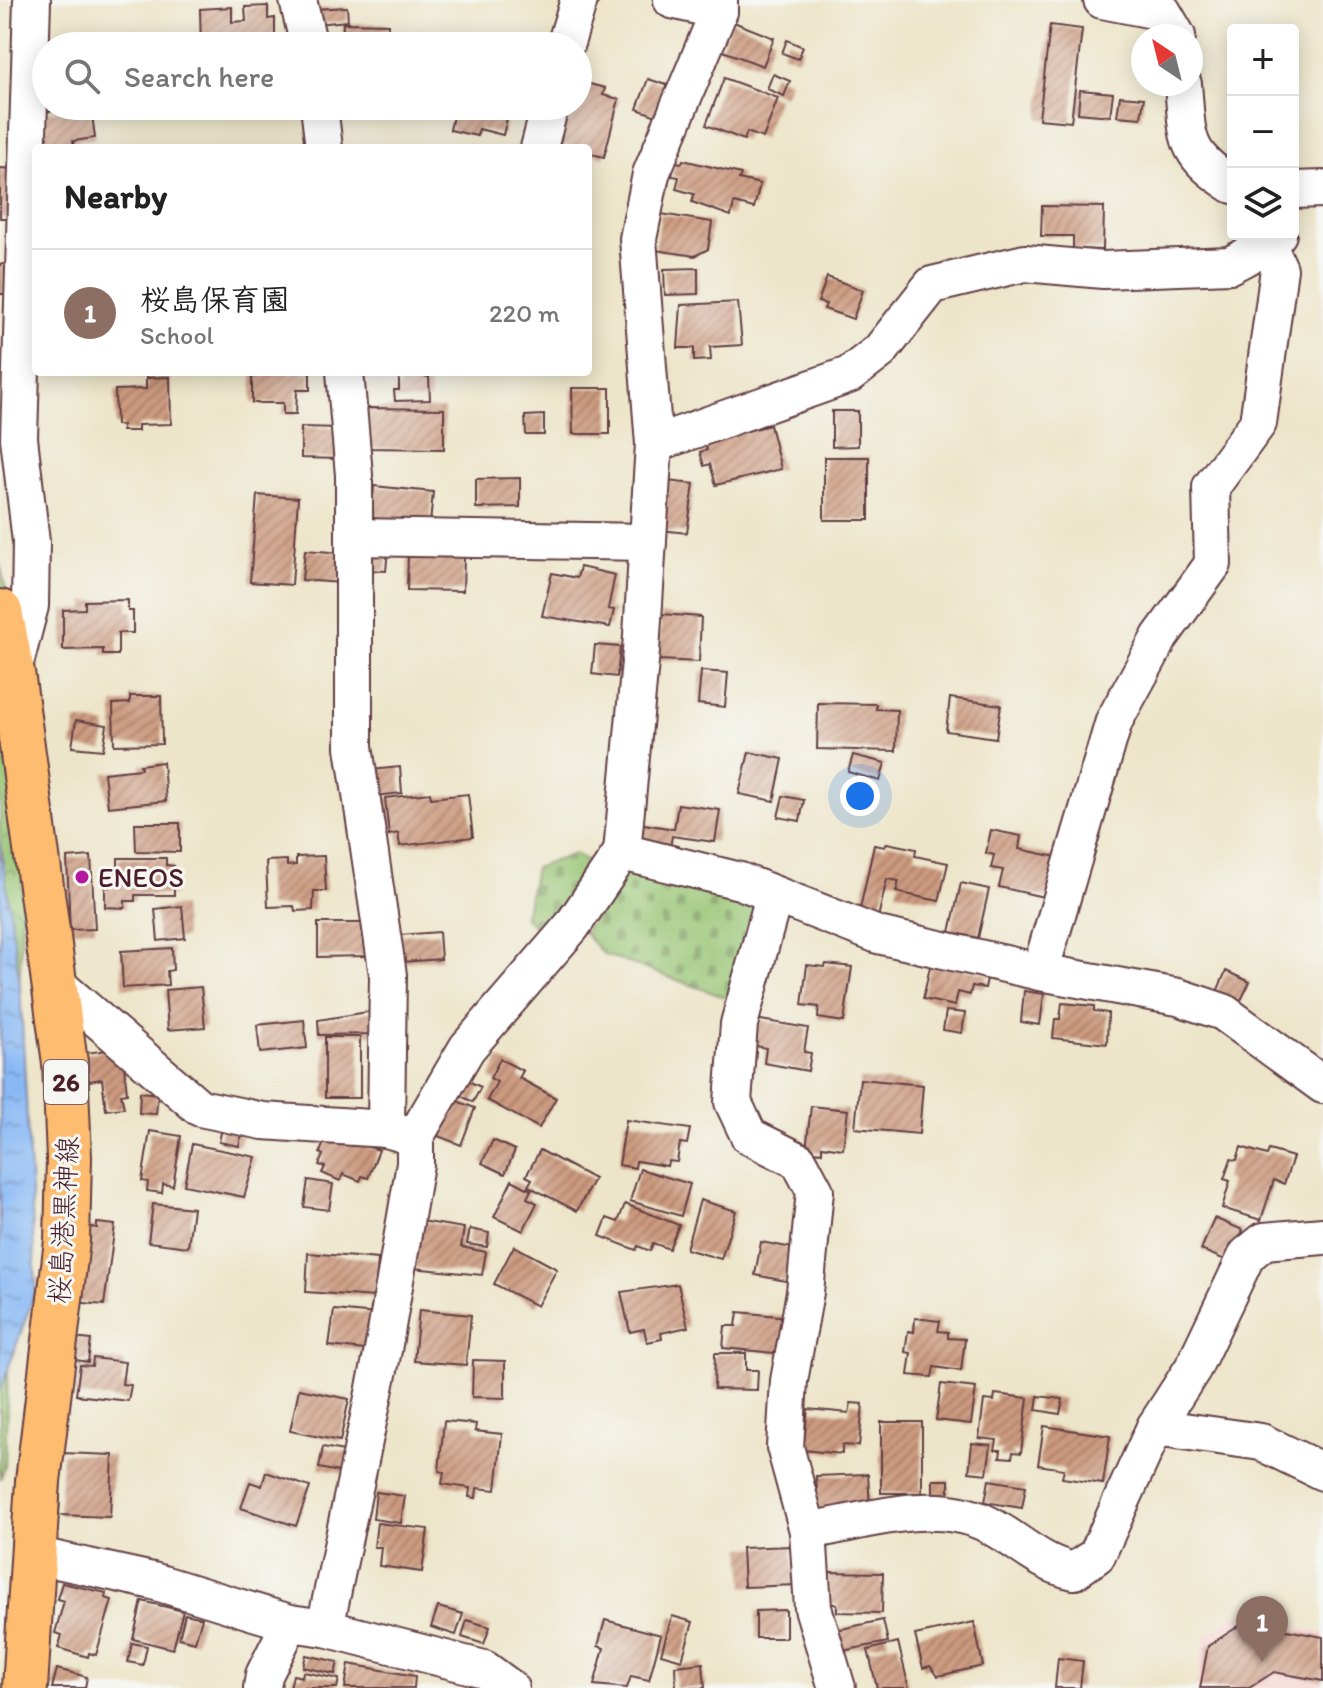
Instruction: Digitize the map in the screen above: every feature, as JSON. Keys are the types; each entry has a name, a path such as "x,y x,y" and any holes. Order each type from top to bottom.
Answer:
{"main road":[{"name":"桜島港黒神線","path":"0,612 12,672 51,979 65,1063 67,1241 38,1481 25,1688"}],"street":[{"path":"12,672 30,606 31,542 19,438 29,315 32,0"},
{"path":"298,0 306,32"},
{"path":"569,32 579,0"},
{"path":"400,1133 467,1048 572,926 622,852 654,444 638,239 651,174 719,5 672,0"},
{"path":"1102,0 1163,12 1170,24"},
{"path":"1184,96 1187,135 1201,164 1227,181"},
{"path":"321,120 324,144"},
{"path":"540,144 546,120"},
{"path":"1299,191 1323,189"},
{"path":"654,444 849,375 880,351 932,285 1025,263 1103,270 1230,265 1273,240 1279,269 1258,423 1211,487 1213,564 1160,637 1114,721 1040,972"},
{"path":"262,1688 264,1675 308,1626 396,1279 403,1217 415,1164 400,1133 388,975 354,747 355,537 345,376"},
{"path":"355,537 648,542"},
{"path":"622,852 740,881 878,935 1040,972 1178,997 1223,1012 1323,1085"},
{"path":"774,896 739,1024 733,1102 749,1136 799,1161 815,1191 805,1292 789,1381 785,1447 808,1531 813,1608 837,1688"},
{"path":"51,979 200,1108 263,1121 400,1133"},
{"path":"808,1531 942,1510 984,1522 1048,1565 1074,1571 1097,1555 1155,1427 1193,1368 1247,1255 1264,1241 1323,1236"},
{"path":"1155,1427 1261,1442 1323,1472"},
{"path":"34,1555 153,1581 308,1626 484,1669 510,1688"}],"shaded area":[{"path":"1237,1613 1323,1633 1323,1688 1196,1688 1205,1636"}],"green space":[{"path":"0,565 29,675 5,1467 0,1479"},
{"path":"574,854 593,864 550,943 525,917 535,868"},
{"path":"624,870 757,901 736,1001 603,954 584,933"}],"water":[{"path":"0,840 20,984 36,1289 0,1392"}],"building":[{"path":"268,6 268,19 275,18 275,32 201,32 200,9 232,7 232,22 246,21 245,7"},
{"path":"347,7 348,21 316,24 315,9"},
{"path":"731,21 774,38 763,66 720,50"},
{"path":"343,23 388,24 388,32 343,32"},
{"path":"1050,25 1082,29 1071,122 1039,119"},
{"path":"787,40 803,47 798,59 782,53"},
{"path":"773,74 790,81 784,96 767,89"},
{"path":"724,78 778,98 763,138 747,132 744,140 706,125"},
{"path":"648,79 673,87 662,118 637,109"},
{"path":"592,85 605,88 603,95 619,99 604,157 592,154 592,144 556,144 562,120 592,120"},
{"path":"1080,90 1113,93 1110,116 1078,113"},
{"path":"1120,96 1144,98 1141,118 1117,116"},
{"path":"46,120 93,120 95,138 73,141 74,144 43,144 41,129 47,128"},
{"path":"452,120 507,120 503,135 479,129 477,136 450,130"},
{"path":"683,160 741,174 739,179 760,184 754,208 734,203 731,216 692,202 694,194 676,189 679,177 672,176 675,162 682,163"},
{"path":"0,168 13,169 11,218 0,218"},
{"path":"1042,206 1104,207 1103,250 1073,249 1073,236 1041,236"},
{"path":"661,214 712,222 708,249 695,256 655,250"},
{"path":"0,264 11,265 10,294 0,294"},
{"path":"698,268 698,294 665,295 664,269"},
{"path":"827,277 863,290 853,319 824,309 826,304 818,302"},
{"path":"738,302 742,345 710,347 711,360 694,361 694,348 678,348 681,305"},
{"path":"252,376 310,376 310,390 297,390 296,414 283,414 283,403 252,403"},
{"path":"399,376 429,377 430,400 395,401 394,390 399,390"},
{"path":"170,377 171,424 138,425 138,431 122,431 122,425 116,425 115,390 146,389 146,378"},
{"path":"572,388 610,388 610,434 573,434"},
{"path":"366,408 444,409 444,449 366,448"},
{"path":"832,411 858,411 858,446 832,447"},
{"path":"544,415 544,435 526,435 525,416"},
{"path":"770,425 781,469 716,485 710,464 704,466 700,452 707,450 705,442"},
{"path":"301,427 341,428 340,459 301,458"},
{"path":"824,457 869,457 869,520 824,520"},
{"path":"520,478 520,507 476,508 476,479"},
{"path":"667,481 694,484 687,533 661,530"},
{"path":"374,486 433,492 430,524 371,518"},
{"path":"257,495 298,498 292,585 250,582"},
{"path":"370,547 388,549 386,571 368,570"},
{"path":"305,550 343,553 341,583 302,580"},
{"path":"408,554 464,556 463,591 407,590"},
{"path":"580,567 615,575 608,609 614,610 610,627 542,616 552,573 577,578"},
{"path":"128,600 128,611 133,611 133,633 118,633 118,655 103,655 103,649 63,650 63,610 85,609 85,601"},
{"path":"661,614 701,617 699,662 659,660"},
{"path":"595,645 620,647 617,677 592,674"},
{"path":"701,671 728,673 725,707 698,704"},
{"path":"130,696 161,696 162,744 114,745 113,704 130,703"},
{"path":"950,698 1001,705 996,738 946,731"},
{"path":"818,703 876,704 876,709 897,710 896,751 817,749"},
{"path":"76,720 107,725 103,750 72,747"},
{"path":"749,752 783,759 774,801 739,794"},
{"path":"853,755 885,763 880,781 848,772"},
{"path":"163,762 166,801 108,807 104,773 141,769 140,765"},
{"path":"400,767 402,793 374,796 371,770"},
{"path":"430,793 431,798 468,794 473,837 400,846 398,833 389,835 385,798"},
{"path":"783,796 804,800 800,821 778,817"},
{"path":"678,804 720,810 715,842 672,836 670,847 635,843 638,823 674,829"},
{"path":"135,823 180,823 180,852 136,851"},
{"path":"991,830 1021,836 1019,849 1057,857 1048,898 999,887 1003,870 991,868 994,855 986,853"},
{"path":"887,843 916,849 915,856 948,863 939,901 896,892 899,881 887,879 877,922 858,918 874,845 885,847"},
{"path":"91,856 95,929 70,930 67,858"},
{"path":"324,856 326,891 314,891 313,910 295,911 294,906 268,907 266,861 287,860 287,866 296,865 296,857"},
{"path":"118,858 166,858 166,865 174,866 174,895 135,895 135,901 125,901 125,908 105,907 105,887 109,887 110,873 118,873"},
{"path":"961,883 989,889 978,938 950,932"},
{"path":"182,906 185,938 158,941 155,909"},
{"path":"318,923 366,923 366,956 318,957"},
{"path":"439,932 441,959 402,962 400,935"},
{"path":"172,948 173,970 167,971 168,985 123,988 121,951"},
{"path":"931,962 988,974 985,988 972,986 970,995 958,992 955,1006 923,999"},
{"path":"826,964 852,967 844,1022 818,1018 819,1007 802,1005 807,965 825,967"},
{"path":"1226,971 1250,982 1239,1004 1216,994"},
{"path":"201,987 205,1027 168,1030 165,990"},
{"path":"1024,991 1044,994 1040,1025 1021,1022"},
{"path":"1062,1003 1094,1006 1094,1011 1108,1013 1107,1044 1053,1038 1055,1019 1060,1019"},
{"path":"374,1011 374,1034 319,1035 318,1020"},
{"path":"946,1011 965,1013 962,1033 943,1030"},
{"path":"755,1019 808,1028 804,1052 811,1053 808,1071 764,1063 766,1048 751,1045"},
{"path":"304,1020 307,1048 260,1053 257,1025"},
{"path":"325,1037 360,1037 360,1098 325,1098"},
{"path":"122,1048 127,1093 121,1094 124,1108 106,1110 102,1079 89,1081 86,1053"},
{"path":"500,1059 523,1071 519,1078 556,1098 539,1128 487,1100 497,1082 490,1078"},
{"path":"860,1079 923,1085 919,1134 855,1128"},
{"path":"466,1080 481,1087 473,1102 459,1095"},
{"path":"140,1092 158,1094 156,1114 139,1113"},
{"path":"452,1099 475,1108 461,1145 438,1136"},
{"path":"811,1106 848,1110 843,1149 822,1146 822,1152 806,1150"},
{"path":"626,1120 690,1129 687,1144 680,1143 677,1162 668,1161 667,1166 636,1161 635,1168 619,1165"},
{"path":"222,1128 242,1132 239,1146 219,1142"},
{"path":"150,1131 181,1136 173,1186 163,1184 162,1193 147,1191 148,1182 142,1181"},
{"path":"331,1136 379,1150 368,1178 362,1176 360,1181 343,1174 340,1181 322,1173 325,1167 319,1165 323,1155 320,1153 325,1139"},
{"path":"493,1140 515,1150 505,1174 482,1163"},
{"path":"192,1144 256,1157 244,1197 184,1185"},
{"path":"1241,1147 1267,1155 1269,1150 1293,1157 1284,1184 1274,1180 1261,1220 1222,1208 1230,1181 1224,1179 1231,1159 1237,1160"},
{"path":"540,1150 594,1179 577,1211 528,1186 532,1179 526,1176"},
{"path":"640,1169 690,1184 681,1216 630,1201"},
{"path":"308,1180 333,1184 329,1210 304,1207"},
{"path":"512,1180 531,1190 527,1198 537,1203 523,1231 494,1217"},
{"path":"700,1200 736,1211 721,1259 686,1249"},
{"path":"153,1204 193,1208 188,1247 148,1242"},
{"path":"625,1204 679,1225 669,1249 653,1243 650,1251 638,1246 636,1250 600,1236 607,1218 618,1222"},
{"path":"1214,1218 1243,1230 1230,1262 1201,1250"},
{"path":"421,1221 464,1228 461,1247 486,1252 482,1275 413,1268"},
{"path":"97,1223 115,1225 104,1305 75,1302 85,1226 97,1228"},
{"path":"470,1229 489,1233 487,1247 467,1244"},
{"path":"761,1242 798,1249 791,1282 755,1275"},
{"path":"514,1246 557,1269 537,1306 494,1284"},
{"path":"308,1253 378,1259 375,1297 306,1292"},
{"path":"678,1284 688,1327 661,1333 662,1339 647,1342 644,1329 630,1332 621,1292"},
{"path":"334,1310 376,1314 373,1335 367,1334 365,1350 329,1346"},
{"path":"419,1310 471,1315 466,1365 414,1361"},
{"path":"738,1312 788,1317 785,1354 723,1348 725,1326 736,1326"},
{"path":"915,1318 940,1321 938,1331 948,1332 948,1338 965,1339 961,1371 934,1367 932,1377 908,1375 911,1353 905,1352 908,1331 914,1332"},
{"path":"73,1338 91,1340 88,1362 70,1359"},
{"path":"715,1353 746,1353 746,1370 758,1370 757,1390 714,1389"},
{"path":"93,1358 125,1362 122,1384 131,1385 128,1401 76,1395 80,1365 92,1366"},
{"path":"473,1360 505,1361 505,1398 472,1397"},
{"path":"941,1384 976,1388 971,1424 936,1420"},
{"path":"299,1389 349,1399 340,1441 290,1431"},
{"path":"995,1394 1028,1398 1021,1453 1013,1452 1012,1458 1000,1457 1001,1450 995,1450 997,1440 979,1438 984,1400 994,1401"},
{"path":"1038,1396 1063,1399 1060,1414 1036,1410"},
{"path":"851,1403 863,1404 859,1446 842,1445 842,1454 803,1450 808,1409 849,1413"},
{"path":"444,1421 476,1424 475,1431 502,1434 496,1490 477,1488 476,1498 469,1497 470,1488 442,1484 444,1472 439,1471"},
{"path":"881,1422 922,1422 922,1493 881,1493"},
{"path":"1044,1426 1110,1436 1103,1484 1062,1478 1064,1469 1038,1465"},
{"path":"972,1443 991,1445 987,1474 969,1472"},
{"path":"323,1447 349,1452 344,1473 319,1468"},
{"path":"62,1453 113,1455 110,1517 59,1515"},
{"path":"266,1472 310,1487 296,1526 241,1508 250,1482 262,1486"},
{"path":"868,1474 870,1510 818,1512 816,1476"},
{"path":"933,1480 949,1480 949,1501 933,1500"},
{"path":"989,1480 1026,1486 1022,1508 985,1502"},
{"path":"376,1492 405,1496 401,1523 373,1519"},
{"path":"377,1523 428,1529 422,1572 379,1566 381,1547 374,1547"},
{"path":"791,1546 796,1585 744,1587 742,1548"},
{"path":"828,1572 883,1573 882,1613 837,1612 837,1604 827,1604"},
{"path":"62,1583 106,1593 105,1598 112,1600 96,1655 89,1653 88,1657 58,1648 62,1635 55,1633 64,1601 57,1599"},
{"path":"142,1601 183,1611 173,1649 133,1639"},
{"path":"438,1607 463,1614 456,1635 431,1627"},
{"path":"786,1610 786,1638 756,1638 756,1611"},
{"path":"185,1614 202,1618 195,1642 179,1638"},
{"path":"672,1616 693,1622 682,1660 661,1654"},
{"path":"467,1620 490,1627 484,1644 462,1637"},
{"path":"605,1620 661,1635 649,1680 631,1676 627,1688 594,1685 604,1648 598,1646"},
{"path":"883,1620 888,1642 837,1652 832,1631"},
{"path":"974,1622 983,1666 938,1676 930,1666 923,1668 915,1635"},
{"path":"1245,1622 1323,1637 1323,1681 1274,1672 1249,1688 1200,1688 1208,1646"},
{"path":"898,1642 909,1688 877,1688 868,1650"},
{"path":"132,1643 147,1646 143,1665 128,1662"},
{"path":"306,1655 338,1662 335,1674 303,1667"},
{"path":"1058,1658 1083,1661 1080,1688 1055,1688"},
{"path":"703,1663 705,1688 676,1688 675,1666"},
{"path":"349,1664 415,1676 414,1688 345,1688"},
{"path":"57,1669 87,1677 85,1688 52,1688"},
{"path":"303,1672 339,1679 337,1688 290,1688 293,1675 302,1677"}],"place":[{"name":"ENEOS","path":"82,877"},
{"name":"桜島保育園","path":"1262,1662"}]}
